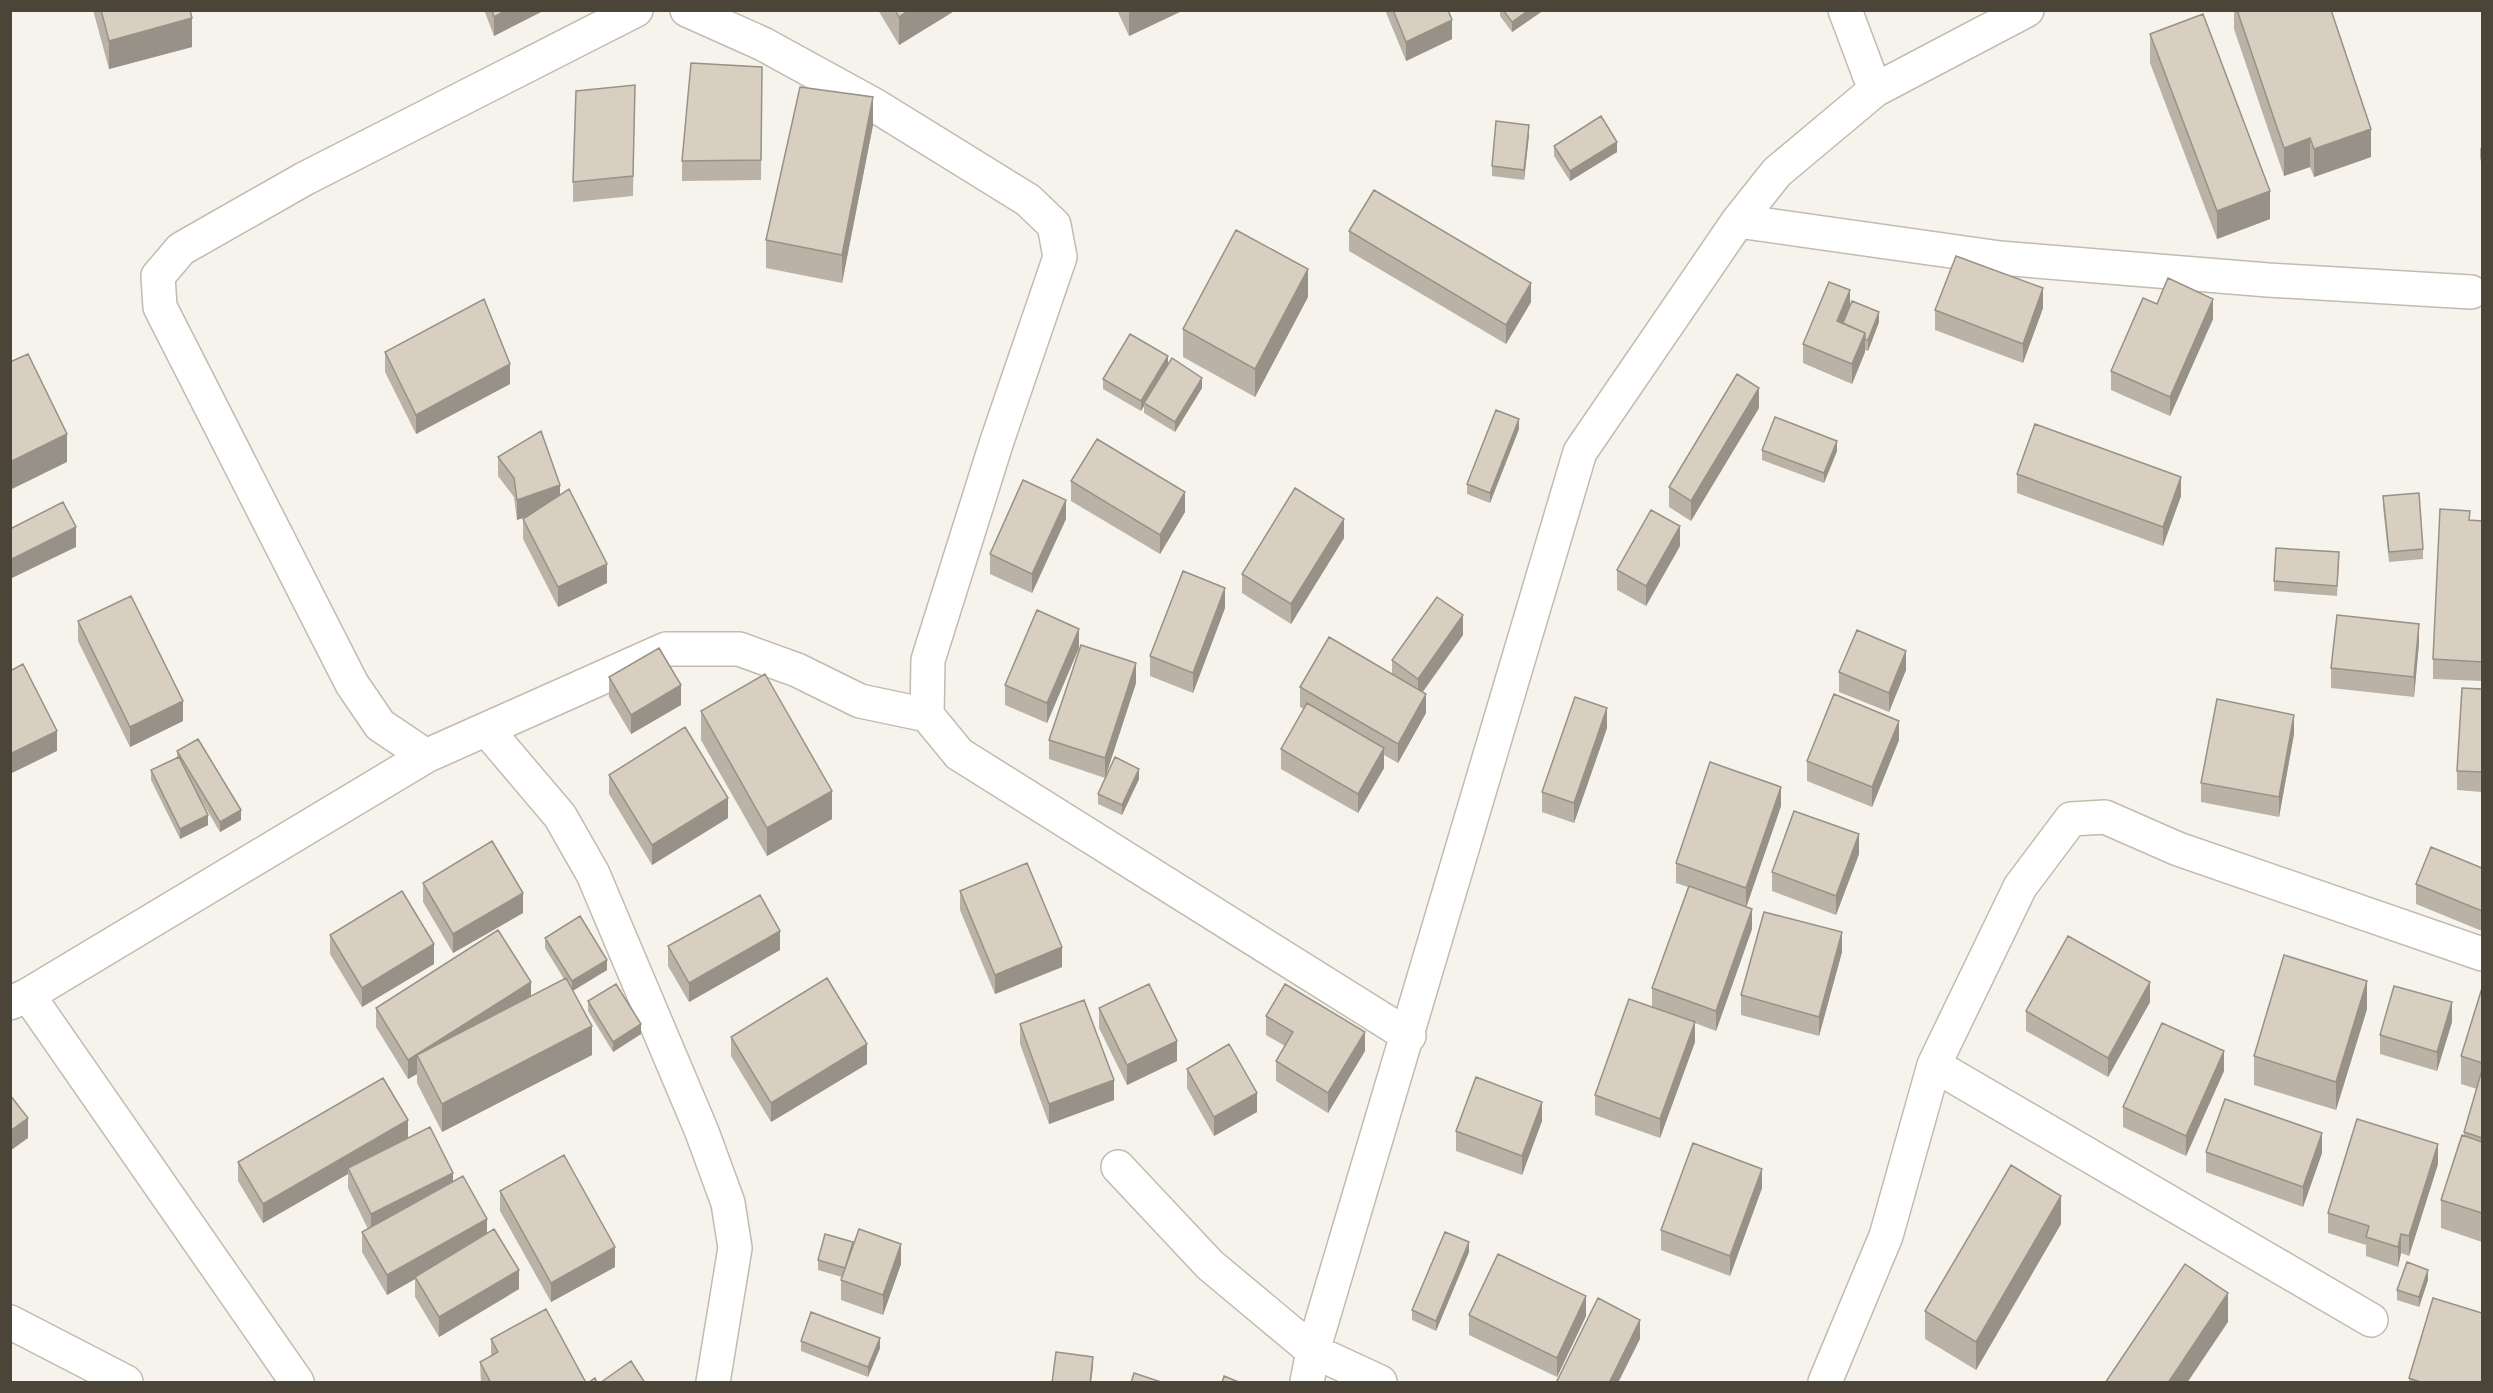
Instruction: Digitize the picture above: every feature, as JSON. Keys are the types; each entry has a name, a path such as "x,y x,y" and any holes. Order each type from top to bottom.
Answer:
{"street":[{"path":"426,756 380,725 352,684 160,307 158,276 181,249 304,179 636,10"},
{"path":"687,10 763,44 876,106 1028,200 1054,225 1060,257 997,441 928,660 927,716"},
{"path":"748,10 763,44"},
{"path":"1845,10 1875,90"},
{"path":"1310,1367 1580,452 1738,221 1777,172 1875,90 2027,10"},
{"path":"1738,221 2000,258 2268,280 2471,292"},
{"path":"297,1383 19,999 426,756 666,649 739,649 797,670 860,701 927,716 959,754 1409,1036"},
{"path":"487,730 560,816 593,874 702,1132 728,1203 735,1248 713,1383"},
{"path":"1825,1383 1886,1236 1934,1065 2020,887 2071,819 2105,817 2178,849 2482,954"},
{"path":"1934,1065 2371,1320"},
{"path":"1118,1167 1310,1367 1380,1383"},
{"path":"10,1322 126,1383"}],"building":[{"path":"101,10 190,10 192,18 109,41"},
{"path":"492,10 507,10 494,17"},
{"path":"895,10 909,10 899,17"},
{"path":"1393,10 1448,10 1452,20 1406,42"},
{"path":"1503,10 1529,10 1512,22"},
{"path":"2237,10 2331,10 2371,129 2314,149 2310,138 2284,148"},
{"path":"2203,14 2270,191 2217,211 2150,34"},
{"path":"691,63 762,67 761,160 682,161"},
{"path":"635,85 633,176 573,182 576,91"},
{"path":"800,87 873,97 842,255 766,240"},
{"path":"1601,116 1617,142 1570,171 1554,146"},
{"path":"1496,121 1529,125 1524,170 1492,166"},
{"path":"1374,190 1531,283 1506,325 1349,231"},
{"path":"1236,230 1308,269 1255,369 1183,329"},
{"path":"1956,256 2043,288 2023,344 1935,310"},
{"path":"2168,278 2213,299 2170,397 2111,371 2143,298 2157,304"},
{"path":"1829,282 1850,290 1837,321 1865,333 1852,364 1803,344"},
{"path":"484,299 510,364 416,415 385,352"},
{"path":"1852,301 1879,312 1868,340 1865,340 1865,333 1843,323"},
{"path":"1130,334 1168,356 1141,401 1103,379"},
{"path":"28,354 67,434 10,462 10,362"},
{"path":"1172,358 1202,378 1175,422 1144,403"},
{"path":"1737,374 1759,388 1691,501 1669,487"},
{"path":"1496,410 1519,419 1490,493 1467,484"},
{"path":"1775,417 1837,441 1824,473 1762,450"},
{"path":"2035,424 2181,477 2163,527 2017,474"},
{"path":"541,431 560,485 517,500 514,478 498,457"},
{"path":"1097,439 1185,492 1160,535 1071,481"},
{"path":"1023,480 1066,500 1032,574 990,554"},
{"path":"1295,488 1344,519 1291,604 1242,574"},
{"path":"569,489 607,564 558,587 523,519"},
{"path":"2419,493 2423,549 2389,552 2383,496"},
{"path":"63,502 76,527 10,560 10,529"},
{"path":"2440,509 2470,511 2469,520 2482,521 2482,662 2433,659"},
{"path":"1651,510 1680,526 1646,586 1617,570"},
{"path":"2276,548 2339,552 2337,586 2274,581"},
{"path":"1183,571 1225,588 1193,673 1150,656"},
{"path":"131,596 183,701 130,727 78,621"},
{"path":"1437,597 1463,615 1418,679 1392,660"},
{"path":"1037,610 1079,629 1047,703 1005,685"},
{"path":"2337,615 2419,624 2414,677 2331,668"},
{"path":"1857,630 1906,651 1889,693 1839,672"},
{"path":"1329,637 1426,694 1398,744 1300,687"},
{"path":"1081,645 1136,663 1105,758 1049,740"},
{"path":"659,648 681,685 631,715 609,677"},
{"path":"23,664 57,731 10,754 10,671"},
{"path":"765,674 832,791 767,828 701,711"},
{"path":"2462,688 2482,689 2482,772 2457,771"},
{"path":"1834,694 1899,721 1872,787 1807,761"},
{"path":"1575,697 1607,708 1574,803 1542,792"},
{"path":"2217,699 2294,715 2279,797 2201,783"},
{"path":"1307,703 1384,748 1358,794 1281,749"},
{"path":"685,727 728,798 652,845 609,775"},
{"path":"198,739 241,810 220,822 177,751"},
{"path":"179,757 208,815 180,829 151,770"},
{"path":"1115,757 1139,769 1122,805 1098,794"},
{"path":"1710,762 1781,787 1746,888 1676,863"},
{"path":"1794,811 1859,834 1836,896 1772,872"},
{"path":"492,841 523,893 453,934 423,883"},
{"path":"2431,847 2482,868 2482,911 2416,884"},
{"path":"1027,863 1062,947 995,975 960,891"},
{"path":"1689,886 1752,909 1716,1011 1652,988"},
{"path":"402,891 434,944 362,988 330,935"},
{"path":"760,895 780,931 689,983 668,946"},
{"path":"1764,912 1842,932 1819,1017 1741,995"},
{"path":"580,916 607,960 572,981 545,938"},
{"path":"498,930 531,982 408,1060 376,1008"},
{"path":"2068,936 2150,982 2108,1058 2026,1011"},
{"path":"2284,955 2367,981 2336,1082 2254,1056"},
{"path":"566,978 592,1026 442,1104 417,1055"},
{"path":"827,978 867,1044 771,1103 731,1037"},
{"path":"616,984 641,1024 613,1042 588,1001"},
{"path":"1149,984 1177,1041 1127,1065 1099,1008"},
{"path":"1285,984 1365,1032 1328,1093 1276,1061 1293,1032 1266,1016"},
{"path":"2394,986 2452,1002 2437,1052 2380,1035"},
{"path":"2482,988 2482,1063 2461,1056"},
{"path":"1629,999 1695,1022 1660,1119 1595,1095"},
{"path":"1084,1000 1114,1080 1049,1104 1020,1024"},
{"path":"2162,1023 2224,1051 2186,1136 2123,1107"},
{"path":"1229,1044 1257,1093 1214,1117 1187,1069"},
{"path":"2482,1070 2482,1138 2464,1132"},
{"path":"1476,1077 1542,1102 1522,1156 1456,1131"},
{"path":"383,1078 408,1120 263,1204 238,1162"},
{"path":"10,1095 28,1118 10,1131"},
{"path":"2225,1099 2322,1133 2303,1187 2206,1152"},
{"path":"2357,1119 2438,1144 2409,1236 2401,1234 2398,1247 2366,1237 2369,1226 2328,1213"},
{"path":"430,1127 453,1173 371,1214 348,1168"},
{"path":"2462,1135 2482,1142 2482,1213 2441,1200"},
{"path":"1693,1143 1762,1169 1730,1256 1661,1230"},
{"path":"564,1155 615,1247 551,1283 500,1191"},
{"path":"2011,1165 2061,1196 1976,1342 1925,1311"},
{"path":"463,1176 487,1219 387,1275 362,1232"},
{"path":"494,1229 519,1270 439,1317 415,1277"},
{"path":"859,1229 901,1244 883,1295 841,1280"},
{"path":"1445,1232 1469,1242 1436,1321 1412,1310"},
{"path":"825,1234 853,1242 845,1268 818,1260"},
{"path":"1498,1254 1586,1296 1557,1358 1469,1315"},
{"path":"2407,1262 2428,1270 2419,1297 2397,1290"},
{"path":"2185,1264 2228,1293 2168,1383 2105,1383"},
{"path":"1598,1298 1640,1320 1609,1383 1556,1383"},
{"path":"2433,1298 2482,1313 2482,1383 2423,1383 2409,1378"},
{"path":"546,1309 585,1381 581,1383 491,1383 480,1362 498,1352 491,1339"},
{"path":"811,1312 880,1338 868,1367 801,1341"},
{"path":"1056,1352 1093,1357 1090,1383 1052,1383"},
{"path":"631,1361 645,1383 600,1383"},
{"path":"1134,1373 1164,1383 1131,1383"},
{"path":"1224,1376 1241,1383 1222,1383"}]}
